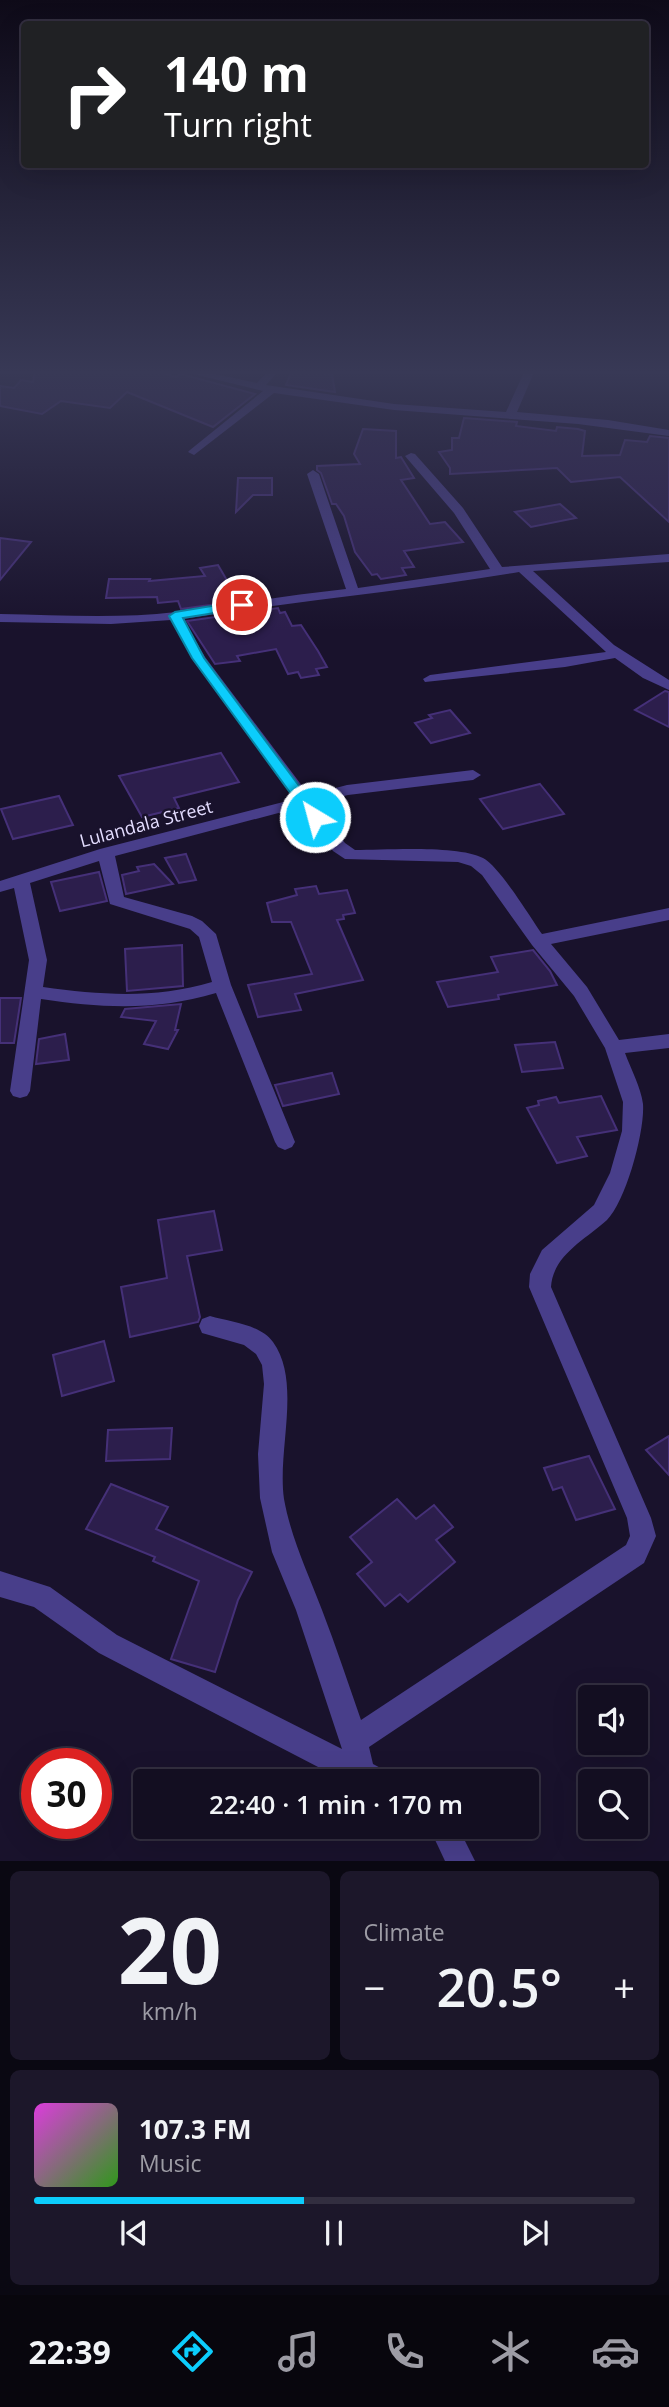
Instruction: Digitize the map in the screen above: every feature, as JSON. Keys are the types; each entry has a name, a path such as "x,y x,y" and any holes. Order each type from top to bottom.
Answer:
{"street":[{"path":"412,457 459,511 498,572"},
{"path":"313,474 353,592"},
{"path":"4,622 175,616 264,602 406,587 522,568 669,558"},
{"path":"522,568 616,654 642,673 669,686"},
{"path":"175,616 198,658 303,803 339,847 351,855 458,857 477,862 488,871 538,941 581,992 614,1048 633,1102 632,1131 620,1173 602,1211 550,1256 541,1274 540,1287 639,1518 643,1536 635,1554 354,1741"},
{"path":"430,679 565,663 616,654"},
{"name":"Lulandala Street","path":"0,887 106,853 367,786 473,775"},
{"path":"106,853 116,900 197,925 206,934 215,955 222,985 285,1142"},
{"path":"20,1091 24,1040 38,960 21,879"},
{"path":"538,941 669,914"},
{"path":"34,992 130,1004 166,1001 222,985"},
{"path":"614,1048 669,1041"},
{"path":"210,1326 251,1337 264,1347 273,1364 276,1384 270,1454 272,1498 285,1552 309,1610 366,1769"},
{"path":"0,1584 41,1597 108,1644 223,1705 355,1769"},
{"path":"449,1839 460,1861"}],"building":[{"path":"356,457 401,457 414,478 401,480 430,524 445,522 463,542 404,551 414,567 402,568 406,575 381,579 377,574 372,575 355,552 344,516 336,504 332,504 321,473 317,470 317,466 360,464"},
{"path":"442,457 669,457 669,522 620,477 571,482 557,468 450,474 450,468"},
{"path":"238,478 272,478 272,495 253,495 236,512"},
{"path":"560,504 576,518 531,527 515,512"},
{"path":"0,538 31,542 0,580"},
{"path":"218,565 239,601 181,609 178,601 158,603 157,597 106,598 109,579 150,579 149,581 205,576 200,568"},
{"path":"278,608 280,613 285,612 292,626 301,625 318,651 327,667 316,669 319,675 301,678 298,672 288,674 276,649 237,656 240,661 215,664 187,621"},
{"path":"665,691 669,692 669,727 635,710"},
{"path":"450,710 470,733 431,743 415,723 432,718 429,715"},
{"path":"221,753 239,782 174,798 179,808 142,817 119,776"},
{"path":"540,784 564,814 503,829 480,799"},
{"path":"59,796 73,825 13,839 1,809"},
{"path":"186,854 196,880 179,883 165,858"},
{"path":"154,864 173,884 126,894 122,875 139,871 137,867"},
{"path":"99,872 107,901 60,911 51,882"},
{"path":"316,886 319,894 347,890 355,913 343,915 344,919 337,920 363,980 295,994 301,1010 258,1017 248,985 312,974 291,922 272,922 267,903 297,895 295,889"},
{"path":"182,945 183,986 127,991 125,949"},
{"path":"533,950 550,971 557,985 498,995 499,999 448,1007 437,982 498,972 491,957"},
{"path":"0,998 21,998 14,1043 0,1043"},
{"path":"181,1004 175,1030 178,1030 168,1049 144,1044 156,1021 121,1017 125,1009"},
{"path":"65,1034 69,1060 36,1064 39,1039"},
{"path":"555,1042 563,1068 522,1072 515,1045"},
{"path":"332,1073 339,1094 283,1106 275,1085"},
{"path":"601,1096 617,1130 577,1137 587,1156 557,1163 527,1108 539,1105 538,1101 556,1097 559,1103"},
{"path":"214,1211 222,1250 187,1256 200,1317 198,1322 130,1337 121,1287 167,1278 158,1220"},
{"path":"104,1341 114,1381 62,1396 53,1355"},
{"path":"172,1428 170,1459 106,1461 108,1430"},
{"path":"669,1436 669,1475 646,1450"},
{"path":"589,1456 615,1509 576,1520 562,1487 553,1490 544,1468"},
{"path":"111,1484 168,1507 156,1529 252,1572 238,1600 215,1672 171,1659 199,1581 153,1561 155,1557 86,1529"},
{"path":"397,1499 416,1519 434,1505 453,1527 436,1540 455,1562 408,1602 400,1594 385,1606 357,1574 372,1562 350,1537"}],"route":[{"path":"242,605 175,616 198,658 315,817"}]}
